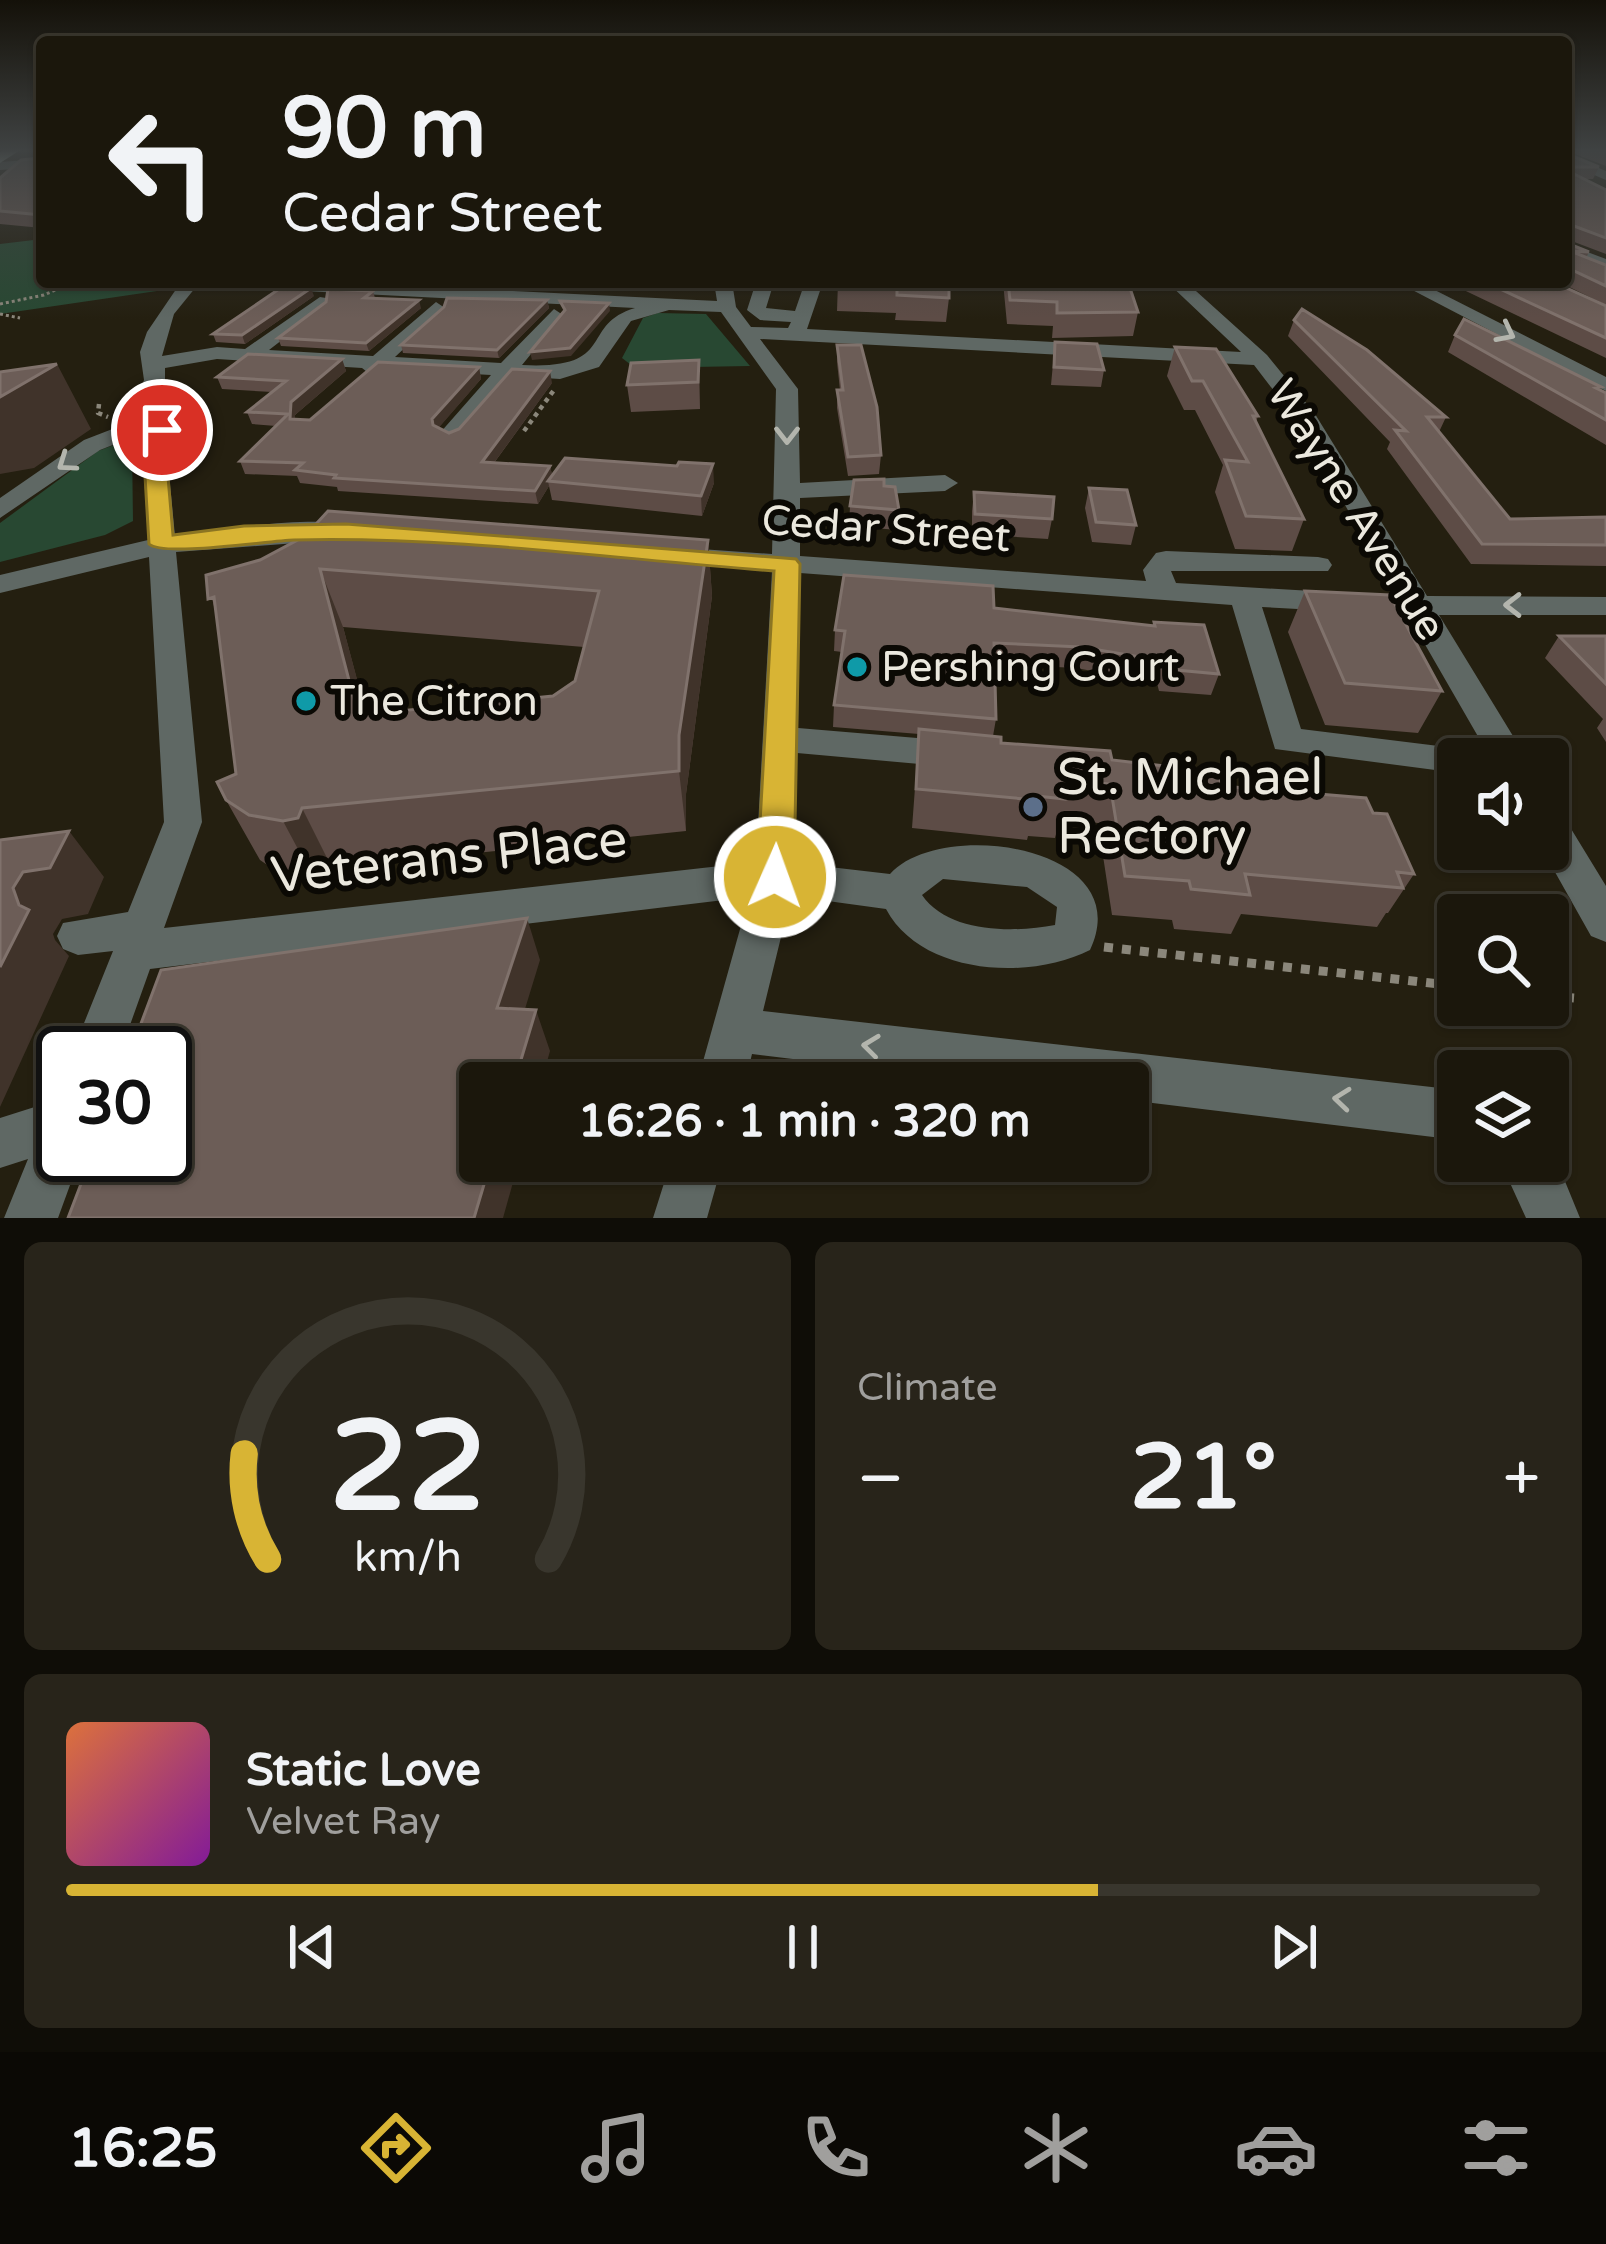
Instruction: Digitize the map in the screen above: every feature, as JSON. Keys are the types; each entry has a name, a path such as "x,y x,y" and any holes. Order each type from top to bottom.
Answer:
{"street":[{"path":"1572,251 1606,265"},
{"path":"0,510 92,446 146,434 166,419 164,390 154,367 167,308 185,288"},
{"path":"330,288 616,309 671,303 728,307"},
{"path":"725,288 728,307 788,389 787,564 775,877 727,1062"},
{"path":"763,288 756,310 800,326 988,344 1260,359"},
{"path":"800,326 812,288"},
{"name":"Wayne Avenue","path":"1183,288 1260,359 1307,419 1497,738"},
{"path":"1418,288 1604,383"},
{"path":"355,382 380,361 434,294"},
{"path":"251,354 320,302"},
{"path":"154,367 217,353 578,370 592,363 616,309"},
{"path":"451,434 554,315"},
{"path":"744,332 800,326"},
{"path":"106,1026 183,822 162,544 146,434"},
{"path":"787,490 945,483"},
{"path":"0,584 162,544 244,534 368,532"},
{"name":"Cedar Street","path":"653,554 1244,597 1420,605 1606,605"},
{"path":"1164,591 1157,570 1166,559 1318,565"},
{"path":"1244,597 1287,740 1437,758"},
{"path":"780,739 979,757"},
{"path":"1569,860 1606,923"},
{"path":"940,862 1036,869 1062,883 1078,901 1075,937 1065,945 1032,950 934,935 912,917 899,893 917,872 940,862"},
{"name":"Veterans Place","path":"78,936 139,940 775,877 899,893"},
{"path":"737,1030 1437,1113"},
{"path":"0,1143 36,1132"},
{"path":"31,1218 45,1182"},
{"path":"680,1218 691,1182"},
{"path":"1540,1182 1553,1218"}],"path":[{"path":"0,304 60,288"},
{"path":"0,314 20,318"},
{"path":"524,431 561,380"},
{"path":"100,404 98,413 112,419"},
{"path":"1075,937 1097,946 1437,984"},
{"path":"1569,998 1574,998"}],"green space":[{"path":"36,240 36,288 160,288 0,314 0,244"},
{"path":"658,313 706,314 750,366 635,368 622,358 643,318"},
{"path":"119,443 132,445 133,521 105,535 0,562 0,523 98,451"}],"building":[{"path":"0,206 36,206 36,214 0,211"},
{"path":"1572,206 1606,206 1606,238 1574,226"},
{"path":"1572,252 1606,265 1606,286 1572,270"},
{"path":"281,288 311,288 242,335 213,334"},
{"path":"837,288 949,288 949,298 897,295 897,289"},
{"path":"1009,288 1130,288 1138,312 1057,313 1057,302 1010,300"},
{"path":"1498,288 1566,288 1606,306 1606,338"},
{"path":"328,289 373,291 364,298 419,300 366,343 278,338 326,302"},
{"path":"447,298 547,300 497,350 401,345 444,307"},
{"path":"560,301 609,303 570,348 530,352 565,310"},
{"path":"1302,309 1367,350 1446,417 1427,417 1510,519 1606,517 1606,545 1482,544 1395,430 1406,431 1294,320"},
{"path":"1464,319 1601,387 1596,388 1606,393 1606,420 1455,335"},
{"path":"1055,342 1097,344 1104,370 1054,367"},
{"path":"837,345 861,345 877,407 881,455 848,457 837,390 843,390"},
{"path":"1175,347 1216,349 1258,416 1253,416 1304,519 1246,516 1225,460 1248,462 1203,381 1192,381"},
{"path":"248,354 342,359 291,402 290,419 310,420 378,362 479,367 432,419 433,425 449,433 459,429 512,369 550,371 482,462 550,466 535,491 334,478 336,475 295,470 303,463 240,461 288,414 247,412 286,381 217,377"},
{"path":"699,360 698,382 627,385 631,363"},
{"path":"57,364 0,397 0,372"},
{"path":"565,458 713,464 701,496 548,481"},
{"path":"884,479 884,486 895,487 899,510 850,506 854,480"},
{"path":"1089,488 1127,490 1136,525 1096,522"},
{"path":"974,492 1054,497 1052,519 975,514"},
{"path":"328,511 708,540 679,735 679,771 302,808 298,818 283,821 249,815 226,800 217,782 236,774 214,597 208,599 206,575 260,560 305,536","holes":["320,569 599,591 575,681 553,696 358,715"]},
{"path":"844,575 993,586 994,608 1155,626 1154,622 1204,625 1219,674 1166,669 1164,661 1081,647 994,643 996,719 834,705 845,631 835,630"},
{"path":"1305,591 1390,595 1442,691 1345,683"},
{"path":"1559,636 1606,636 1606,684"},
{"path":"919,729 1001,737 1001,743 1110,751 1112,760 1218,772 1222,786 1366,798 1373,813 1387,814 1414,874 1397,872 1403,888 1245,874 1250,895 1191,889 1189,881 1125,876 1110,784 1063,779 1065,799 1036,796 1036,800 916,789"},
{"path":"69,831 50,868 23,872 13,888 19,905 29,910 0,967 0,840"},
{"path":"527,918 497,1008 536,1010 520,1062 459,1062 459,1182 485,1182 474,1218 68,1218 82,1182 192,1182 192,1026 140,1026 161,970"}],"place":[{"name":"Pershing Court","path":"857,667"},
{"name":"The Citron","path":"306,701"},
{"name":"St. Michael Rectory","path":"1033,807"}],"route":[{"path":"162,430 154,442 162,544 244,534 346,531 787,564 775,877"}]}
